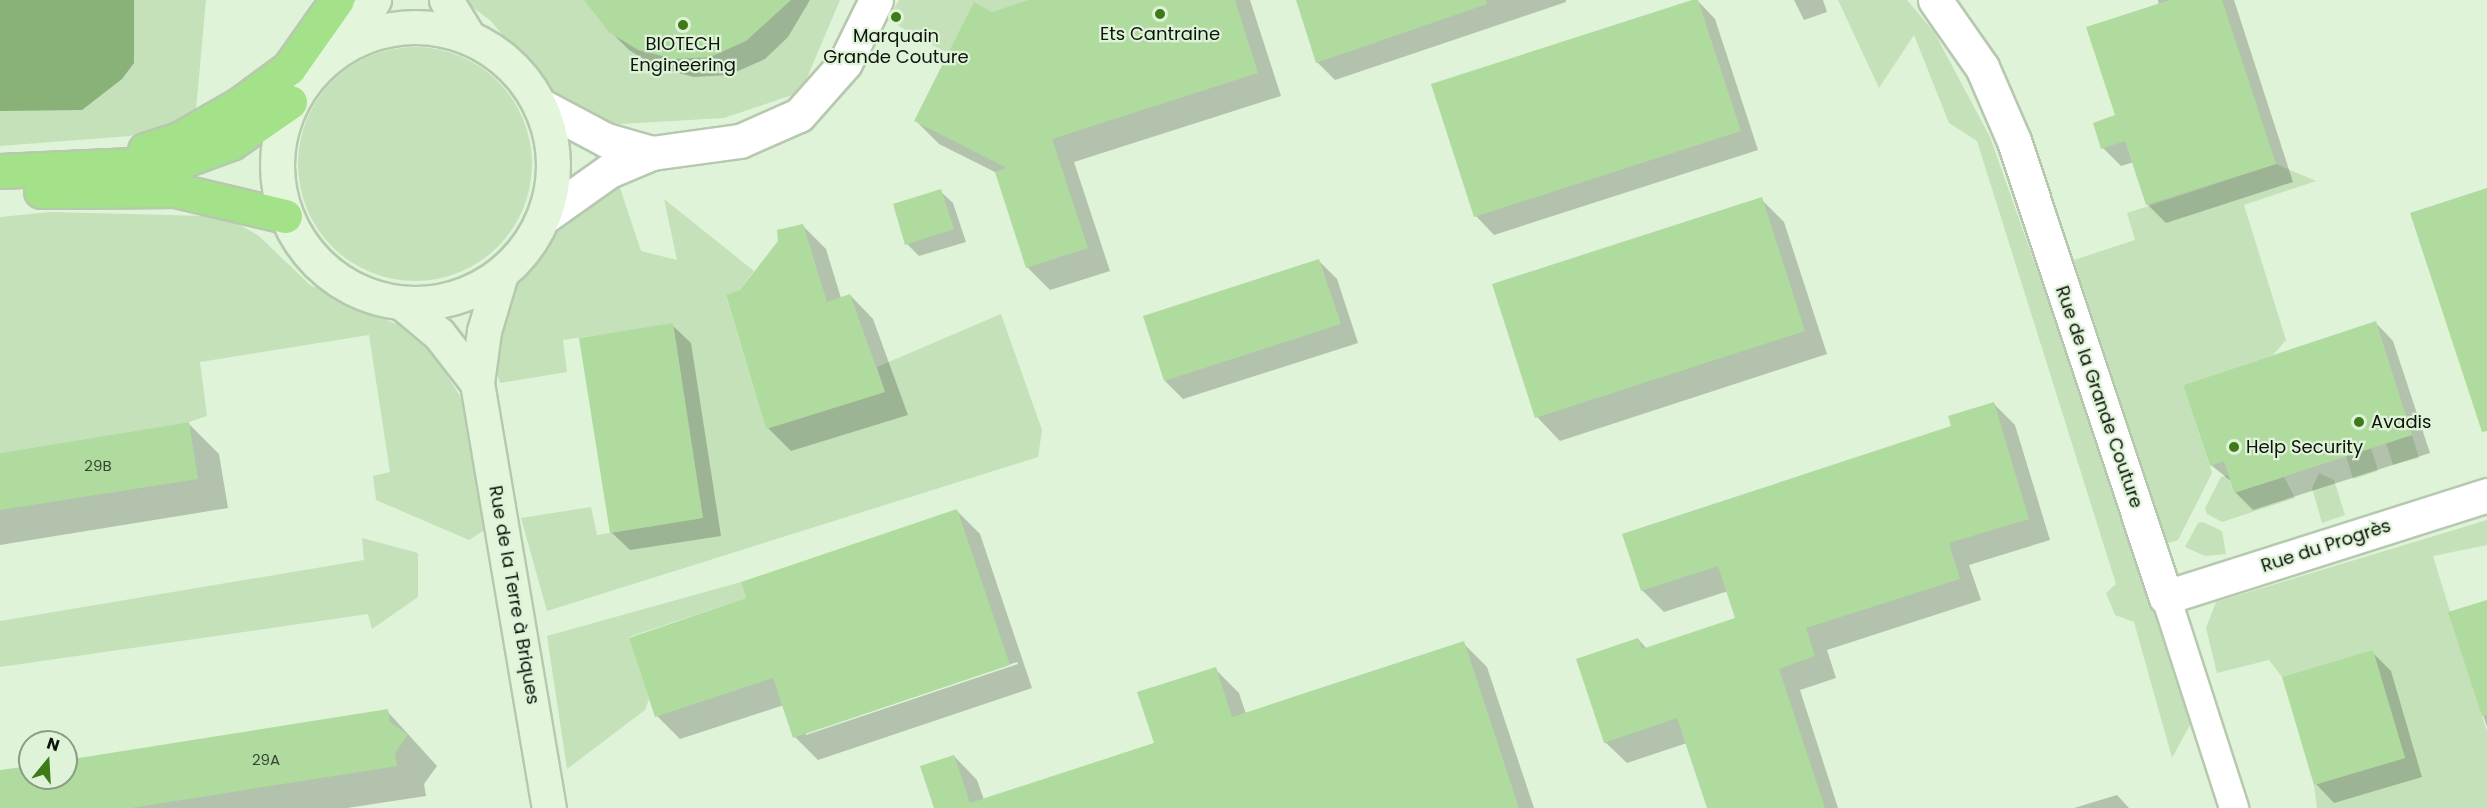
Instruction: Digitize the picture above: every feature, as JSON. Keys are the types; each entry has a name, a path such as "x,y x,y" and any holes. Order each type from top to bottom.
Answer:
{"highway":[{"path":"97,165 178,139 240,104 289,68 337,0"},
{"path":"0,171 97,165 176,164 231,143 290,102"},
{"path":"0,193 175,190 285,216"}],"main road":[{"path":"347,44 374,0"},
{"path":"446,0 468,36"},
{"path":"428,26 468,36 506,61 523,77 542,106 552,142 553,171 544,217 526,249 501,274 471,292 448,299 402,303 365,294 331,276 304,249 285,216 276,178 277,149 290,102 314,69 347,44 386,29 428,26"},
{"name":"Rue de la Terre à Briques","path":"501,274 484,332 477,382 549,808"},
{"name":"Rue de la Terre à Briques","path":"402,303 439,334 477,382"}],"street":[{"path":"544,217 609,171 652,153 740,141 799,115 845,63 876,0"},
{"name":"Rue de la Grande Couture","path":"1935,0 1982,67 2014,141 2234,808"},
{"path":"542,106 606,140 652,153"},
{"name":"Rue du Progrès","path":"2166,597 2487,495"}],"shaded area":[{"path":"0,0 206,0 195,121 130,136 0,146"},
{"path":"0,0 134,0 134,63 122,79 82,110 0,111"},
{"path":"463,0 840,0 801,92 724,118 621,124 589,121 537,76 491,21"},
{"path":"899,0 1027,0 992,12 974,3 949,54 888,20"},
{"path":"1838,0 1907,0 1934,32 1990,137 2147,581 2191,723 2172,758 2134,622 2115,615 2106,593 2116,584 1977,141 1949,123 1914,35 1879,88"},
{"path":"404,47 426,47 460,56 480,67 498,81 512,99 523,119 530,141 532,164 530,187 523,209 512,229 498,247 470,267 449,276 426,281 404,281 381,276 360,267 341,255 324,238 303,198 298,175 298,153 303,130 312,109 324,90 341,73 381,52"},
{"path":"2276,164 2316,181 2244,205 2286,340 2273,355 2183,385 2212,473 2178,540 2168,543 2074,260 2135,240 2127,213"},
{"path":"618,182 641,251 677,260 664,199 754,271 740,290 726,296 766,429 885,392 877,367 1001,314 1042,430 1038,457 547,611 521,518 591,507 597,535 703,518 673,324 563,340 567,372 500,383 484,331 501,274"},
{"path":"51,212 207,216 235,222 259,236 310,285 398,325 434,355 460,396 472,440 486,529 469,540 376,500 373,476 390,472 369,335 200,362 207,416 189,422 0,453 0,217"},
{"path":"2412,435 2419,458 2393,465 2386,443"},
{"path":"2371,448 2378,471 2353,479 2346,456"},
{"path":"2319,473 2334,480 2345,515 2322,523 2312,488"},
{"path":"2228,475 2234,493 2284,477 2295,498 2222,522 2207,514 2205,508 2221,477"},
{"path":"2487,520 2487,545 2433,556 2487,732 2487,808 2317,808 2314,785 2405,758 2373,651 2282,677 2269,660 2217,673 2206,628 2216,602"},
{"path":"2203,522 2222,531 2226,554 2205,556 2185,547 2198,523"},
{"path":"362,538 418,553 418,597 372,629 368,614 0,667 0,621 364,560"},
{"path":"741,582 746,598 629,637 649,699 645,710 567,769 547,636"}],"building":[{"name":"BIOTECH Engineering","path":"584,0 791,0 746,41 710,57 674,59 638,50 609,32"},
{"path":"1027,0 1235,0 1258,73 1052,139 1088,248 1026,268 995,172 1007,168 914,121 974,2 992,12"},
{"path":"1296,0 1486,0 1487,4 1316,63"},
{"path":"1692,0 1698,0 1741,131 1474,217 1431,84"},
{"path":"2170,0 2222,0 2276,164 2146,205 2125,141 2101,149 2093,123 2115,115 2086,27"},
{"path":"2487,188 2487,431 2482,432 2410,213"},
{"path":"941,189 954,229 905,245 893,204"},
{"path":"1762,197 1805,331 1535,418 1492,284"},
{"path":"803,224 827,302 850,294 885,392 766,429 726,295 740,290 778,241 777,230"},
{"path":"1319,259 1341,324 1164,381 1143,316"},
{"path":"2376,321 2412,435 2234,493 2224,461 2210,466 2183,385"},
{"path":"673,323 703,518 610,533 579,338"},
{"path":"1994,402 2029,519 1949,543 1960,579 1806,628 1815,656 1779,669 1825,808 1707,808 1677,718 1604,743 1576,659 1638,638 1642,649 1735,618 1718,566 1641,591 1622,534 1951,426 1948,416"},
{"path":"189,422 198,479 0,510 0,453"},
{"path":"957,509 1010,665 793,738 773,678 655,717 629,638 746,598 741,582"},
{"path":"2487,600 2487,715 2482,716 2448,612"},
{"path":"1464,641 1519,808 934,808 920,766 954,755 970,803 1154,743 1137,692 1216,667 1232,717"},
{"path":"2373,650 2405,758 2314,785 2282,677"},
{"path":"388,709 390,722 408,735 395,753 397,766 131,808 0,808 0,770 18,768 18,790 78,790 78,758"}],"place":[{"name":"Ets Cantraine","path":"1160,14"},
{"name":"Marquain Grande Couture","path":"896,17"},
{"name":"BIOTECH Engineering","path":"683,25"},
{"name":"Avadis","path":"2359,422"},
{"name":"Help Security","path":"2234,447"}]}
